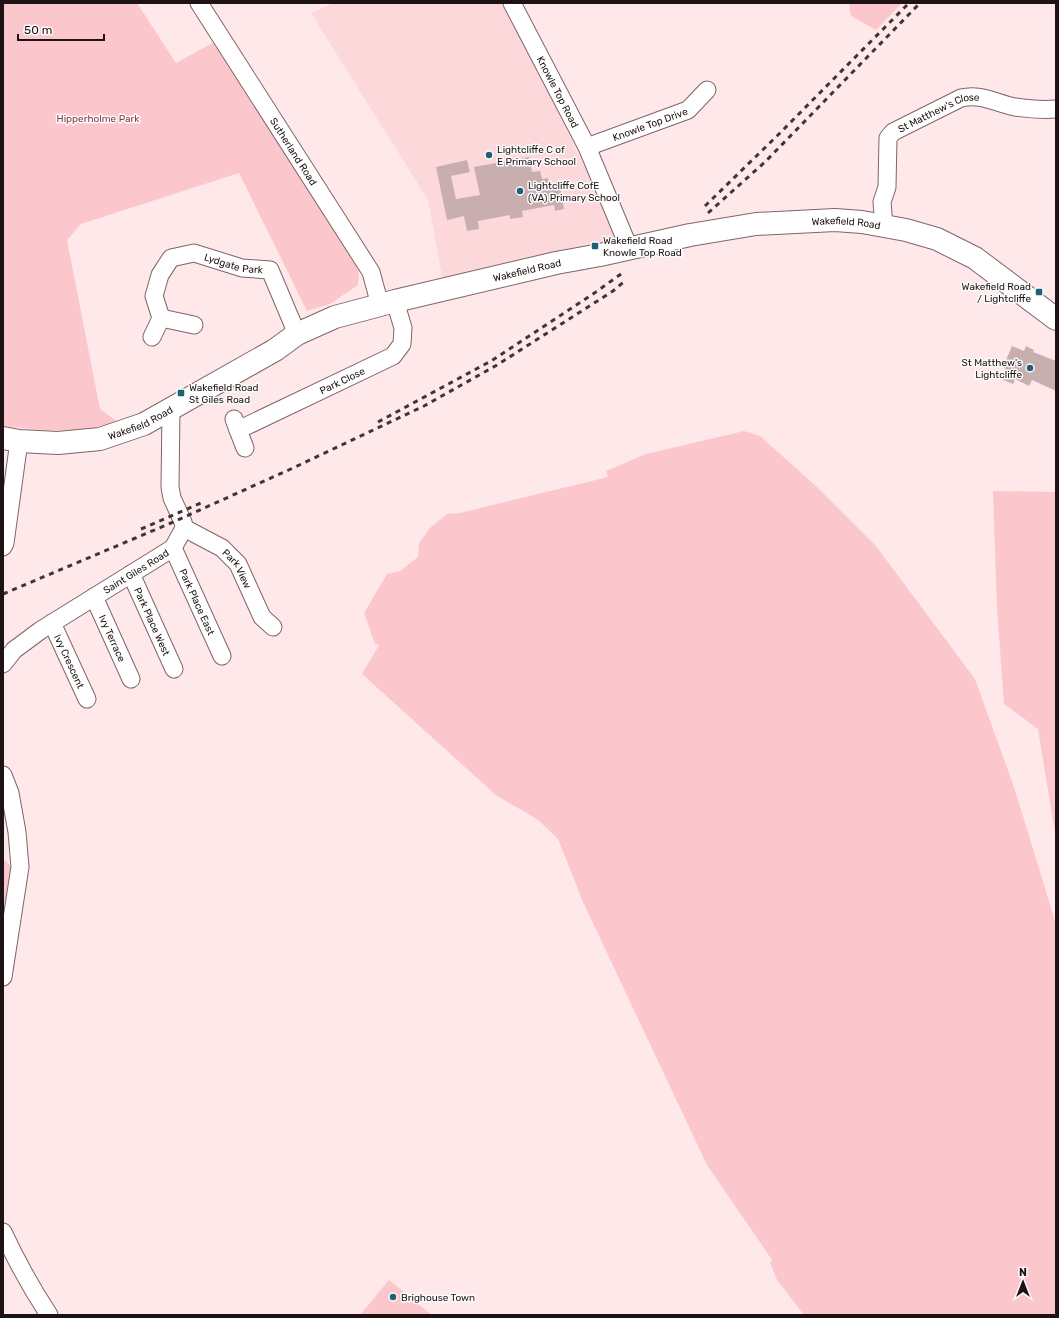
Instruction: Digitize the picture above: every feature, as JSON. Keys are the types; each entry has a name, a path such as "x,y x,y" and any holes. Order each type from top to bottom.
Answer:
{"main road":[{"name":"Wakefield Road","path":"11,439 58,442 100,439 144,424 275,350 297,334 335,317 556,263 690,235 756,224 836,220 862,222 906,230 937,239 975,258 1056,318"}],"street":[{"name":"Sutherland Road","path":"199,3 371,272 388,303"},
{"name":"Knowle Top Road","path":"512,3 587,148 629,248"},
{"name":"Knowle Top Drive","path":"587,148 688,110 707,90"},
{"name":"St Matthew's Close","path":"884,226 882,202 887,188 888,138 893,132 961,98 971,96 981,97 1015,107 1056,109"},
{"name":"Lydgate Park","path":"161,318 154,296 160,275 171,258 194,253 242,268 270,270 297,334"},
{"name":"Park Close","path":"245,448 236,425 393,356 402,344 403,328 388,303"},
{"path":"152,337 161,318 194,325"},
{"path":"171,410 170,487 172,498 183,522 184,528"},
{"path":"3,547 5,543 11,439"},
{"name":"Saint Giles Road","path":"3,664 14,650 52,623 173,548 184,528"},
{"name":"Park View","path":"184,528 222,548 238,564 262,617 273,627"},
{"name":"Park Place East","path":"173,548 222,656"},
{"name":"Park Place West","path":"131,574 174,669"},
{"name":"Ivy Terrace","path":"94,597 131,680"},
{"name":"Ivy Crescent","path":"52,623 87,699"},
{"path":"3,775 10,793 20,867 3,977"},
{"path":"3,1232 38,1299 49,1315"}],"shaded area":[{"name":"Lightcliffe C of E Primary School","path":"334,3 501,3 557,110 616,232 613,244 443,282 428,200 311,13"}],"green space":[{"name":"Hipperholme Park","path":"3,3 137,3 176,63 216,41 359,268 358,285 330,304 307,311 239,173 81,224 67,240 100,409 118,422 84,430 43,430 3,426"},
{"path":"849,3 902,3 876,30 851,16"},
{"path":"744,431 760,436 817,487 876,546 975,679 1014,787 1056,924 1056,1315 804,1315 777,1280 770,1262 772,1260 707,1165 583,902 558,839 537,819 497,796 362,674 379,645 375,644 364,613 387,574 400,571 418,557 419,543 430,528 447,514 460,513 608,477 606,471 646,454"},
{"path":"993,491 1056,492 1055,833 1038,729 1004,704 997,609"},
{"path":"3,861 6,861 15,871 3,938"},
{"name":"Brighouse Town","path":"389,1280 432,1315 360,1315"}],"building":[{"name":"Lightcliffe CofE (VA) Primary School","path":"529,157 532,172 540,171 542,179 548,178 549,184 559,182 564,209 555,211 554,205 522,211 523,217 510,219 510,215 478,221 479,229 467,231 464,216 447,220 436,167 467,160 470,172 451,176 456,199 480,195 474,167"},
{"name":"St Matthew's Lightcliffe","path":"1012,346 1024,351 1026,346 1034,350 1033,352 1056,361 1056,391 1032,380 1029,386 1015,379 1013,384 1001,379 1006,369 1003,367"}],"railway":[{"path":"705,206 909,3"},
{"path":"708,213 765,162 920,3"},
{"path":"378,422 491,361 621,274"},
{"path":"3,594 171,523 293,468 424,406 497,365 613,291 626,280"},
{"path":"141,529 203,502"}],"place":[{"name":"Lightcliffe C of E Primary School","path":"489,155"},
{"name":"Lightcliffe CofE (VA) Primary School","path":"520,191"},
{"name":"Wakefield Road Knowle Top Road","path":"595,246"},
{"name":"Wakefield Road / Lightcliffe","path":"1039,292"},
{"name":"St Matthew's Lightcliffe","path":"1030,368"},
{"name":"Wakefield Road St Giles Road","path":"181,393"},
{"name":"Brighouse Town","path":"393,1297"}]}
